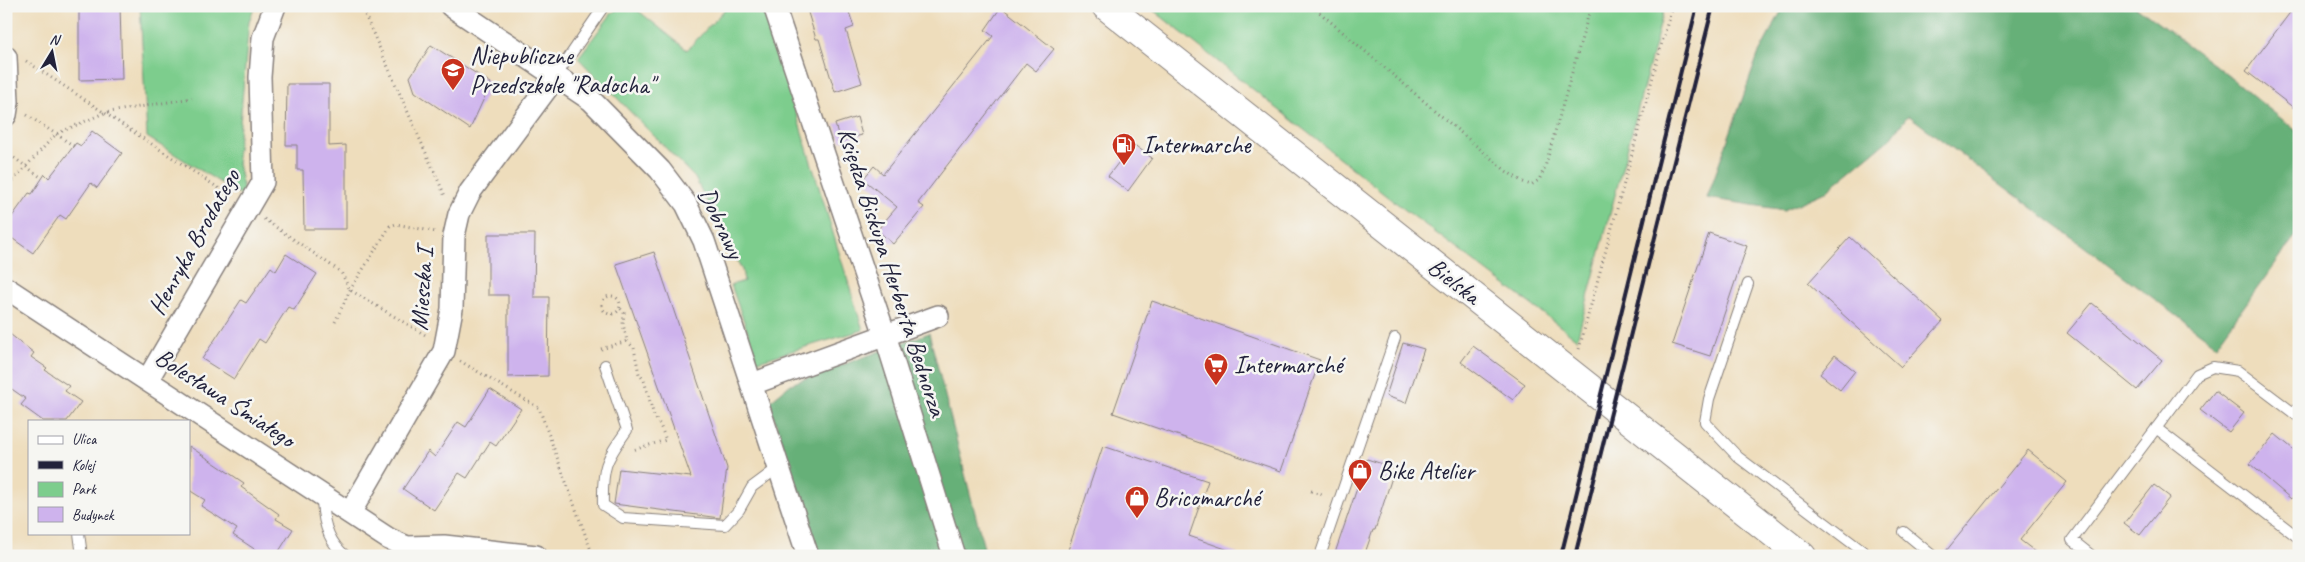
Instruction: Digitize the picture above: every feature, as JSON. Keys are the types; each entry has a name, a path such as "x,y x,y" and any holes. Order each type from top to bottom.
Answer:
{"main road":[{"name":"Bielska","path":"1106,6 1802,556"}],"street":[{"name":"Henryka Brodatego","path":"148,379 263,182 260,77 263,38 276,6"},
{"name":"Dobrawy","path":"451,6 591,100 660,170 686,204 704,240 808,556"},
{"name":"Księdza Biskupa Herberta Bednorza","path":"774,6 885,336 954,556"},
{"path":"7,109 15,58"},
{"name":"Mieszka I","path":"350,513 444,351 451,318 454,236 459,214 470,192 556,76"},
{"name":"Bolesława Śmiałego","path":"6,288 148,379 407,551"},
{"path":"752,384 938,316"},
{"path":"407,551 444,546 536,556"}],"lane":[{"path":"556,76 604,6"},
{"path":"1748,284 1709,399 1705,422 1738,457 1868,556"},
{"path":"1320,556 1395,338"},
{"path":"605,365 627,430 610,454 602,475 603,504 623,518 725,525 740,510 752,487 780,467"},
{"path":"2092,556 2072,540 2197,374 2213,367 2238,371 2299,417"},
{"path":"2156,428 2299,538"},
{"path":"322,494 322,514 334,544 346,556"},
{"path":"1904,532 1933,556"},
{"path":"79,534 82,556"}],"path":[{"path":"360,6 448,204"},
{"path":"1312,6 1506,171 1523,182 1531,184 1538,180 1545,167 1591,6"},
{"path":"1580,350 1672,6"},
{"path":"15,58 104,113 341,272 350,290 427,335 444,351 539,408 594,556"},
{"path":"6,188 56,134 104,113 192,98"},
{"path":"7,109 56,134 74,146"},
{"path":"6,152 42,178"},
{"path":"6,205 11,209"},
{"path":"335,322 350,290 390,226 396,224 440,233"},
{"path":"610,454 630,451 666,440 654,416 644,380 639,374 634,348 627,341 623,324 624,313 620,308 619,301 614,297 606,298 603,303 605,312 610,314 615,313 620,308"},
{"path":"605,365 601,349 627,341"}],"green space":[{"path":"140,6 255,6 249,21 237,158 245,198 147,137"},
{"path":"622,6 635,8 687,50 728,6 763,6 863,330 758,361 731,285 744,281 742,270 695,178 578,58 612,13"},
{"path":"1148,6 1665,6 1577,339 1404,209"},
{"path":"1784,6 2135,6 2211,62 2299,133 2299,231 2216,345 1908,115 1892,137 1825,192 1784,210 1707,198 1758,55"},
{"path":"929,333 986,556 819,556 769,402 791,384"}],"building":[{"path":"79,6 120,6 122,79 79,80"},
{"path":"806,6 847,6 854,27 846,30 862,83 835,92 819,39 816,39"},
{"path":"2295,6 2299,6 2299,112 2246,71"},
{"path":"1001,7 1054,49 1036,71 1026,63 918,203 924,207 893,244 877,230 897,207 863,179 874,166 883,174 993,36 985,30"},
{"path":"431,45 491,83 470,129 415,92 410,77"},
{"path":"287,84 329,84 329,146 346,145 346,229 304,229 303,170 297,170 297,145 286,145"},
{"path":"857,117 862,135 840,141 835,124"},
{"path":"92,131 122,153 97,188 91,183 66,219 60,215 33,253 6,234 6,225 29,193 32,194 45,174 49,178 76,143 81,146"},
{"path":"1133,144 1152,158 1128,191 1108,176"},
{"path":"1709,233 1747,246 1710,356 1672,344"},
{"path":"488,234 535,234 534,297 549,297 548,376 508,377 508,295 488,295"},
{"path":"1850,237 1943,321 1901,367 1808,283"},
{"path":"654,252 727,468 720,518 614,504 619,469 691,477 616,264"},
{"path":"286,254 317,274 294,310 288,307 265,343 259,339 234,379 202,359 241,300 246,303 271,267 276,271"},
{"name":"Intermarché","path":"1152,301 1320,360 1281,471 1113,413"},
{"path":"2092,303 2162,360 2137,390 2067,333"},
{"path":"6,331 34,353 31,357 47,368 45,370 69,386 65,391 81,402 68,420 42,420 21,405 26,399 6,385"},
{"path":"1403,343 1424,349 1406,403 1386,396"},
{"path":"1473,346 1525,384 1513,400 1461,362"},
{"path":"1835,355 1855,371 1840,390 1820,374"},
{"path":"490,389 521,409 496,446 490,442 467,478 459,473 434,510 403,489 428,451 435,457 458,422 466,427"},
{"path":"2215,391 2244,413 2229,432 2200,410"},
{"path":"2275,434 2299,454 2299,490 2291,499 2250,464"},
{"name":"Bricomarché","path":"1103,446 1208,481 1189,536 1237,553 1237,556 1066,556"},
{"path":"190,447 244,483 241,487 279,514 276,519 293,529 276,556 265,556 233,535 237,529 201,506 205,500 190,491"},
{"path":"2028,450 2067,482 2020,540 2041,556 1942,556"},
{"path":"1367,459 1395,468 1375,530 1373,530 1364,556 1334,556"},
{"path":"2154,485 2170,497 2140,535 2124,523"}],"railway":[{"path":"1561,556 1697,6"},
{"path":"1575,556 1713,6"}],"place":[{"name":"Niepubliczne Przedszkole \"Radocha\"","path":"453,91"},
{"name":"Intermarche","path":"1124,166"},
{"name":"Intermarché","path":"1216,386"},
{"name":"Bike Atelier","path":"1360,492"},
{"name":"Bricomarché","path":"1137,519"}]}
